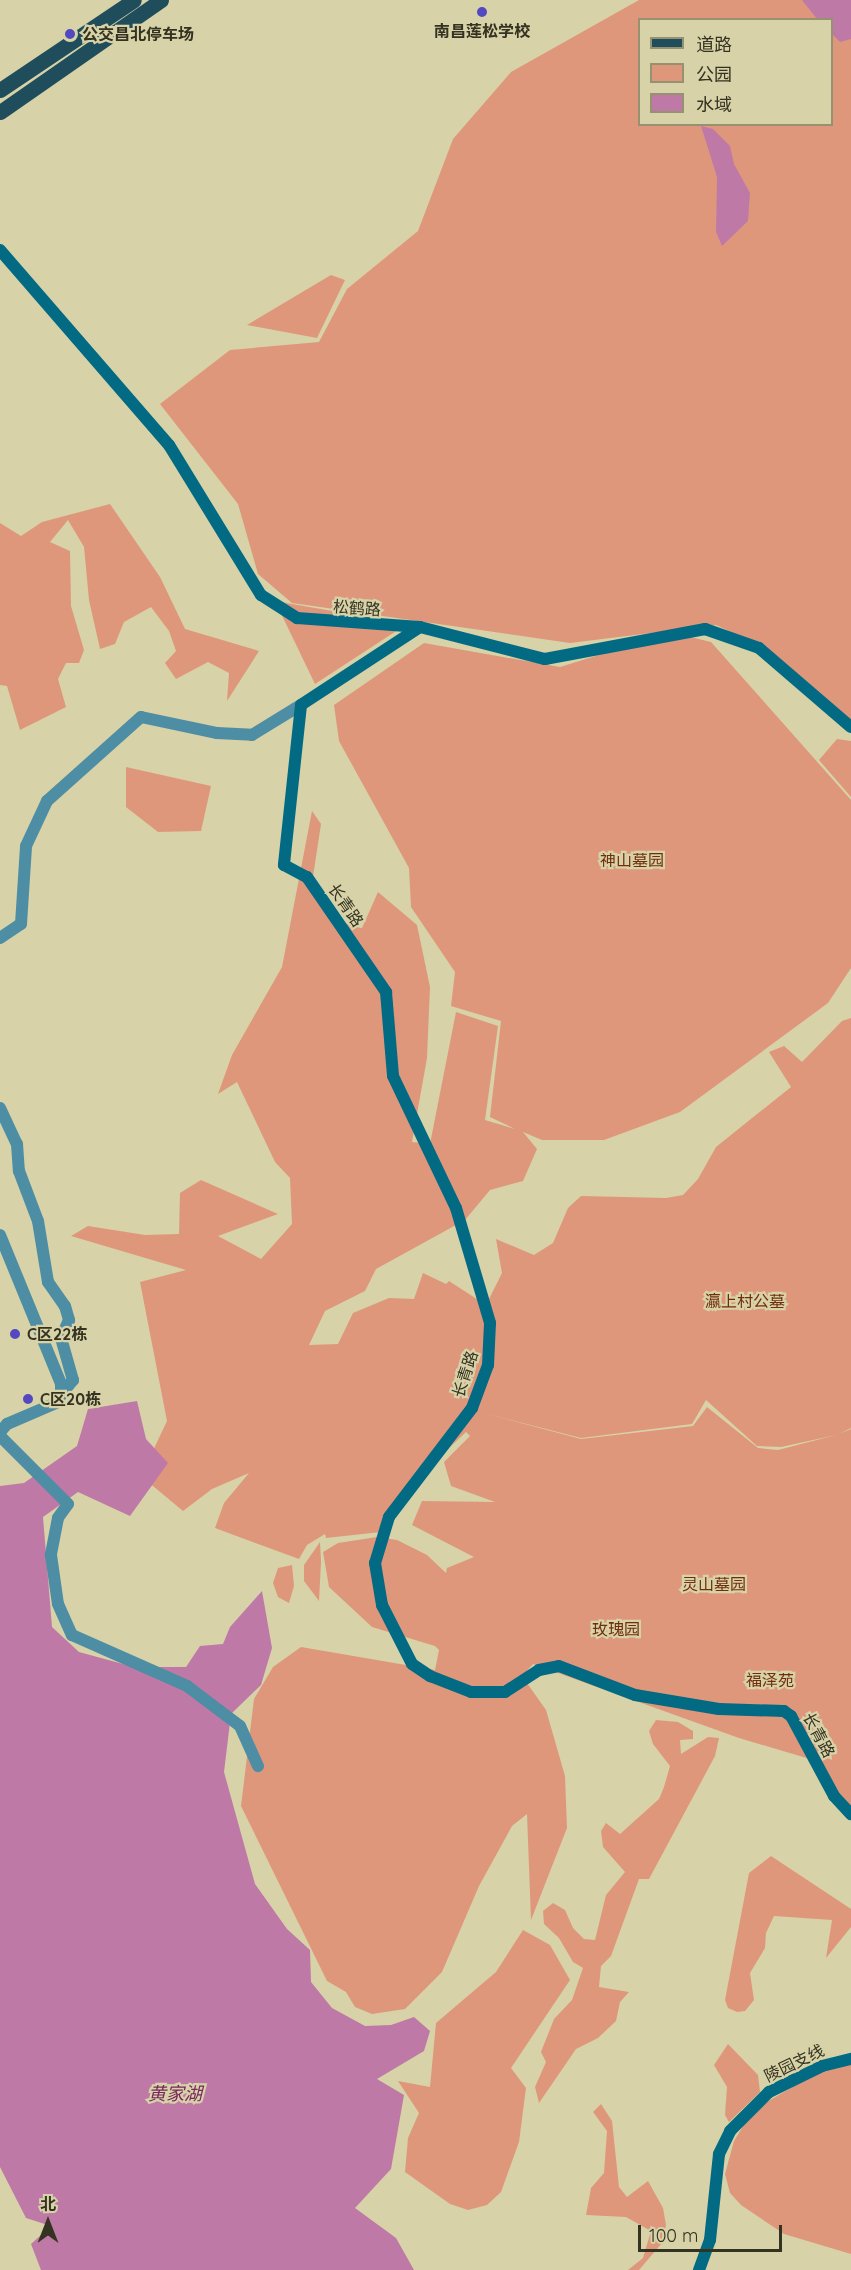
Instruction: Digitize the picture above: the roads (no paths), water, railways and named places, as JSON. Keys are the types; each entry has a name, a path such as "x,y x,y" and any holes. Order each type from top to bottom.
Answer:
{"main road":[{"path":"0,90 134,0"},
{"path":"0,112 161,0"}],"street":[{"name":"松鹤路","path":"0,250 169,445 261,595 308,621 420,627 545,659 705,628 759,648 851,727"},
{"path":"0,938 21,924 26,846 47,801 141,717 217,733 252,735 420,627"},
{"name":"长青路","path":"301,705 284,865 307,877 386,992 393,1076 456,1208 490,1323 488,1365 472,1408 397,1504 380,1544 375,1563 382,1605 390,1627 412,1664 430,1676 471,1692 505,1692 539,1670 559,1666 635,1695 719,1708 784,1711 791,1716 834,1796 851,1814"},
{"path":"0,1108 19,1153 25,1193 38,1221 48,1282 65,1306 69,1320 61,1338 73,1380 56,1403 8,1424 0,1434 68,1504 58,1518 51,1554 58,1604 72,1635 187,1686 240,1726 258,1766"},
{"path":"0,1142 11,1134"},
{"path":"0,1235 61,1383 61,1395"},
{"name":"陵园支线","path":"699,2270 710,2240 719,2154 730,2131 769,2092 822,2066 851,2059"}],"water":[{"path":"802,0 851,0 851,39 840,42 833,35 833,18 816,18"},
{"path":"701,126 713,129 730,146 734,164 750,193 748,221 722,246 716,232 717,177"},
{"name":"黄家湖","path":"137,1401 146,1439 168,1463 130,1516 78,1492 43,1517 52,1627 79,1652 134,1667 186,1667 200,1646 223,1644 230,1627 262,1591 272,1648 261,1685 231,1714 224,1772 255,1884 287,1929 310,1950 311,1982 332,2008 365,2026 391,2025 414,2017 430,2031 424,2051 377,2079 404,2095 391,2169 355,2208 396,2238 414,2270 41,2270 31,2244 51,2226 26,2218 0,2167 0,1486 24,1483 77,1446 88,1409"}],"place":[{"name":"南昌莲松学校","path":"482,12"},
{"name":"公交昌北停车场","path":"70,34"},
{"name":"C区22栋","path":"15,1334"},
{"name":"C区20栋","path":"28,1399"}],"park label":[{"name":"神山墓园","path":"632,860"},
{"name":"瀛上村公墓","path":"745,1301"},
{"name":"灵山墓园","path":"714,1584"},
{"name":"玫瑰园","path":"616,1629"},
{"name":"福泽苑","path":"770,1680"}]}
